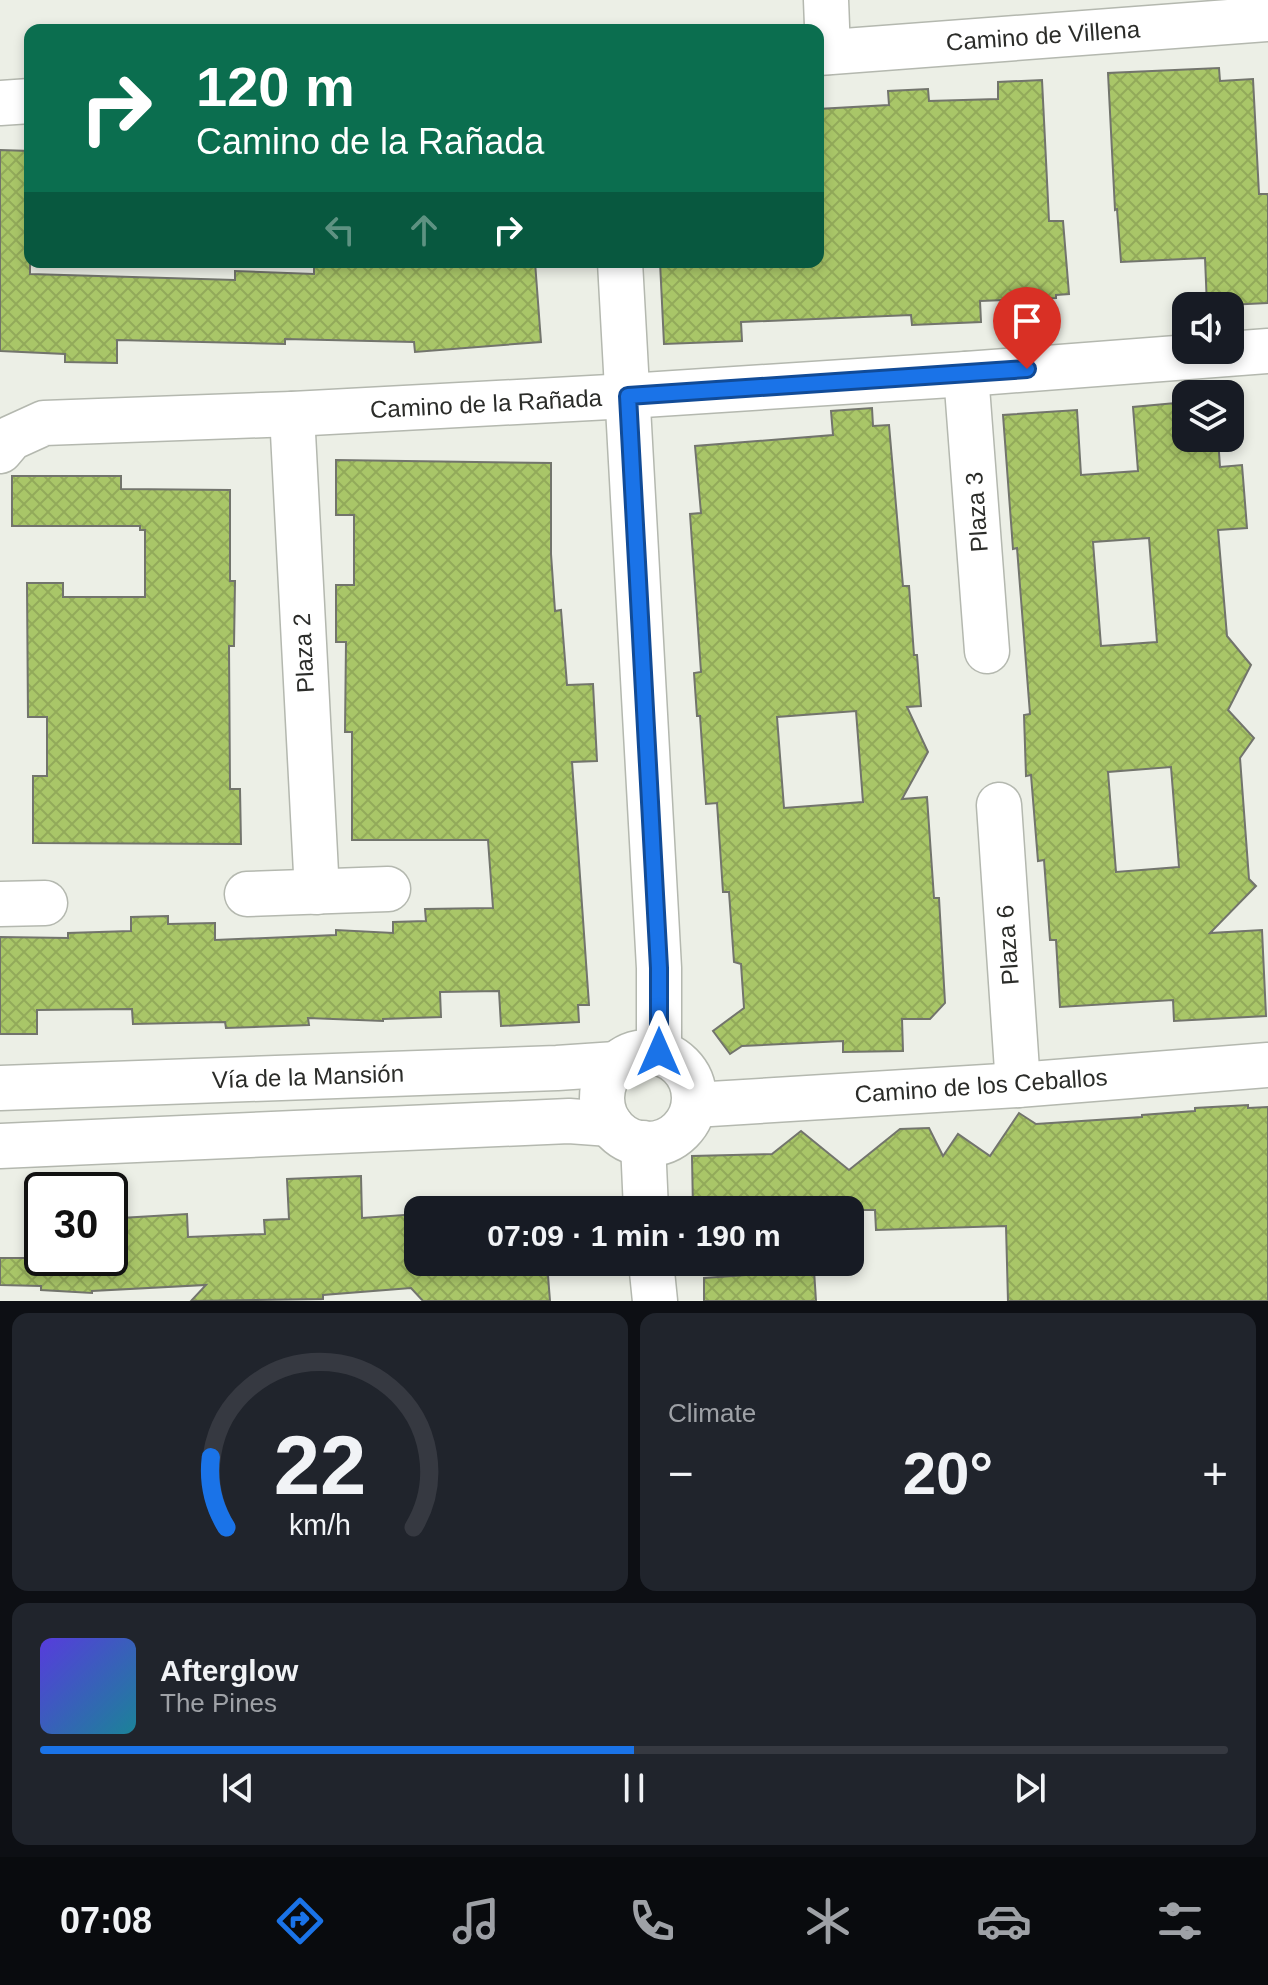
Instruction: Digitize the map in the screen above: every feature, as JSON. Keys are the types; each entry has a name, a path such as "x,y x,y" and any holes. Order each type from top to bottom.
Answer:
{"street":[{"path":"824,35 826,0"},
{"name":"Camino de Villena","path":"824,52 1157,14 1268,19"},
{"path":"0,103 24,101"},
{"path":"620,268 659,968 659,1052"},
{"name":"Camino de la Rañada","path":"0,451 11,438 44,423 292,414 628,396 1268,351"},
{"name":"Plaza 3","path":"966,374 987,651"},
{"name":"Plaza 2","path":"292,414 317,892"},
{"name":"Plaza 6","path":"999,805 1018,1085"},
{"path":"247,894 388,889"},
{"path":"0,904 45,903"},
{"path":"0,1146 569,1121 626,1134 660,1142 676,1134 688,1122 694,1105 692,1083 679,1063 659,1052 636,1053 616,1064 604,1082 602,1104 626,1134 642,1196"},
{"name":"Vía de la Mansión","path":"0,1088 616,1064"},
{"name":"Camino de los Ceballos","path":"694,1105 1018,1085 1268,1065"},
{"path":"652,1276 655,1301"}],"building":[{"path":"1219,68 1220,81 1253,79 1259,194 1268,194 1268,303 1244,304 1244,292 1206,292 1205,258 1121,262 1115,210 1108,73"},
{"path":"1042,80 1049,221 1063,221 1069,294 1056,295 1056,298 980,301 981,322 912,325 911,315 741,322 742,341 664,344 660,268 824,268 824,109 889,105 888,91 928,89 929,101 998,99 998,82"},
{"path":"0,150 24,151 24,268 30,268 30,274 235,280 235,271 314,274 314,268 535,268 541,342 415,352 414,342 285,339 285,344 117,340 117,363 65,362 65,354 0,351"},
{"path":"1172,403 1172,452 1219,452 1220,467 1242,465 1247,528 1218,530 1227,636 1251,665 1228,710 1254,738 1240,758 1249,879 1256,886 1210,933 1262,930 1266,1016 1174,1021 1173,1000 1060,1007 1056,940 1050,940 1044,860 1038,861 1031,775 1026,776 1024,715 1030,714 1003,415 1077,410 1081,475 1138,471 1133,407","holes":["1149,538 1157,642 1101,646 1093,542","1171,767 1179,867 1116,872 1108,772"]},
{"path":"872,408 873,426 889,425 903,586 909,586 921,706 907,707 928,752 902,799 927,797 934,898 939,898 945,1003 930,1019 902,1019 903,1051 843,1052 843,1041 742,1046 730,1054 713,1031 744,1008 741,964 734,962 729,892 723,892 717,803 706,804 700,716 697,716 694,673 701,672 690,514 701,513 695,446 833,435 831,411","holes":["856,711 863,802 784,808 777,717"]},
{"path":"336,460 551,463 551,554 555,611 561,610 567,685 593,684 597,761 572,762 589,1005 578,1005 579,1022 501,1026 499,991 440,992 441,1017 383,1021 308,1018 309,1025 226,1028 225,1022 133,1024 132,1009 37,1010 37,1034 0,1034 0,937 68,938 68,933 131,931 131,917 168,916 168,924 215,923 215,940 336,935 336,930 393,933 393,922 426,921 425,909 493,908 488,840 352,840 352,732 345,732 346,642 336,642 336,585 354,585 354,515 336,515"},
{"path":"12,476 121,476 121,489 230,490 230,581 235,581 234,646 229,646 230,789 240,789 241,844 33,843 33,776 47,776 47,717 28,717 27,583 63,583 63,597 145,597 145,530 140,530 140,526 12,526"},
{"path":"1268,1107 1268,1301 1008,1301 1006,1226 876,1230 875,1210 864,1210 864,1196 693,1196 692,1156 772,1154 801,1131 849,1170 900,1129 929,1128 943,1156 958,1134 990,1156 1019,1113 1036,1124 1142,1117 1195,1111 1195,1108"},
{"path":"361,1176 362,1218 404,1215 404,1276 548,1276 550,1301 423,1301 411,1288 323,1295 323,1299 191,1301 206,1285 92,1293 41,1290 41,1286 0,1285 0,1258 24,1258 24,1276 128,1276 128,1218 187,1214 188,1237 265,1234 264,1220 289,1219 287,1179"},
{"path":"814,1276 816,1301 704,1301 704,1278"}],"route":[{"path":"659,1052 659,968 628,396 1027,369"}]}
